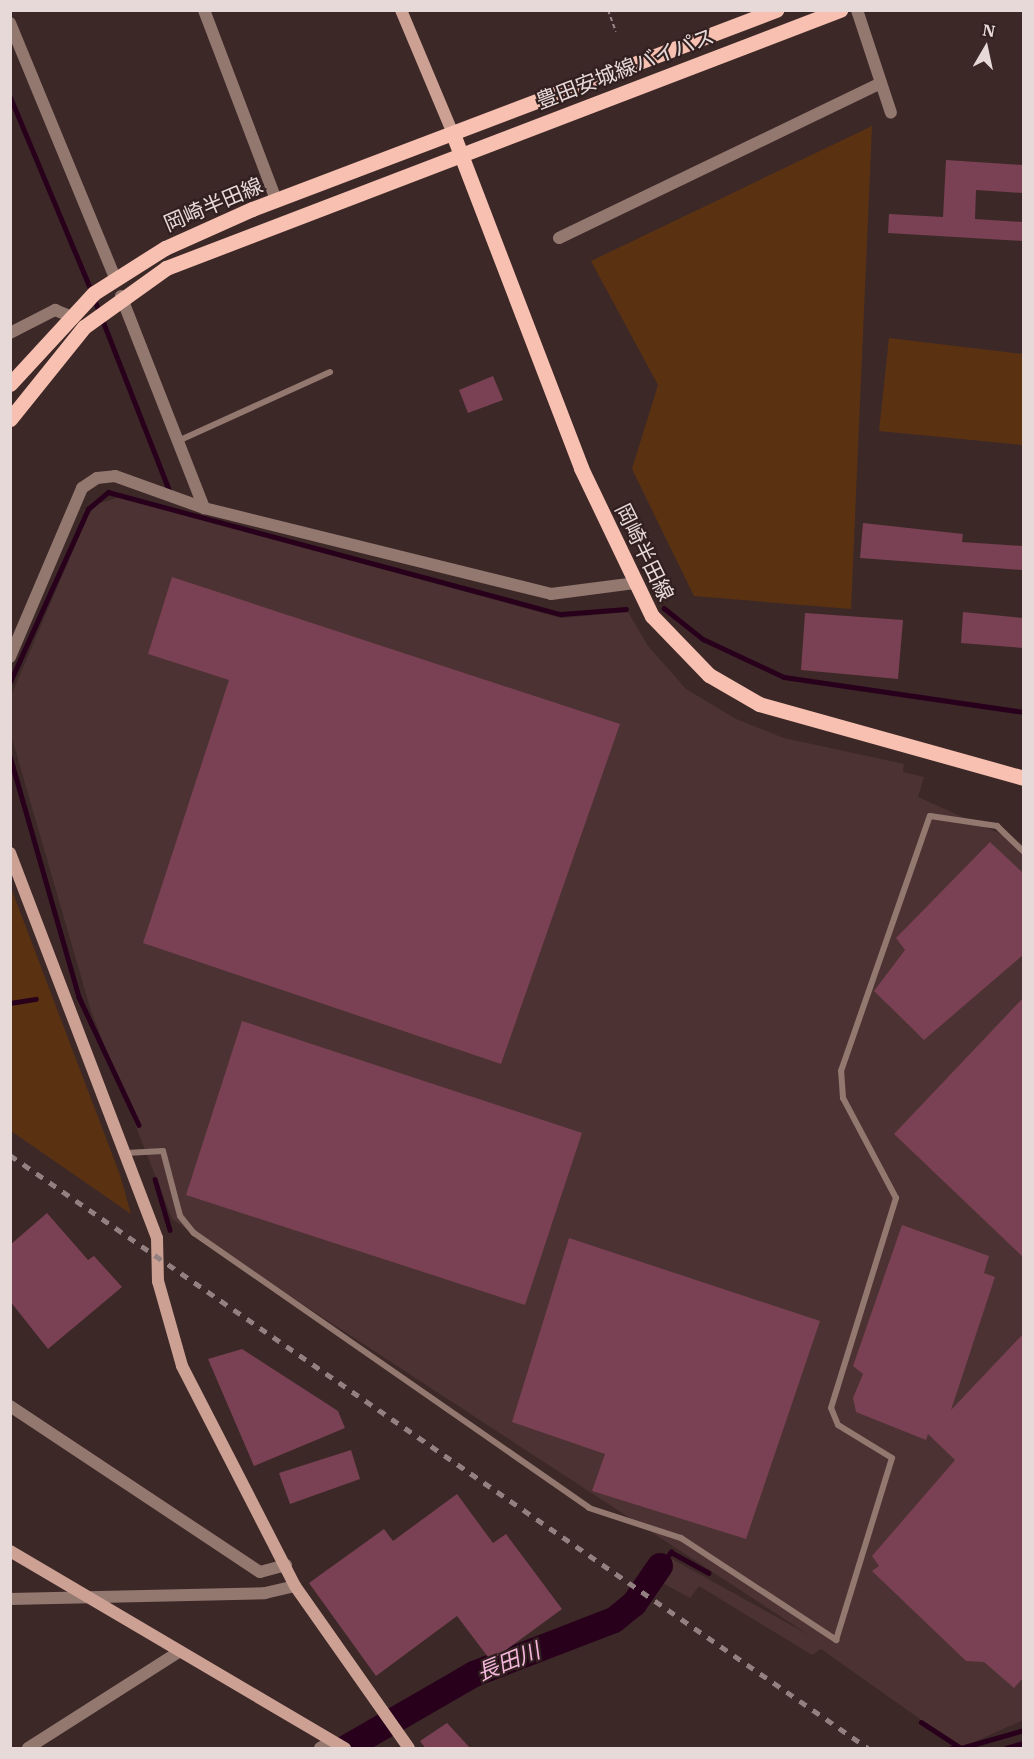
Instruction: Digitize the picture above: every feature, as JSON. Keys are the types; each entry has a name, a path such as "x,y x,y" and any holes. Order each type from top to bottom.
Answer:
{"main road":[{"name":"豊田安城線バイパス","path":"453,134 776,10"},
{"name":"豊田安城線バイパス","path":"459,154 840,10"},
{"name":"岡崎半田線","path":"10,384 70,316 115,278 165,248 276,200 453,134 581,468 652,616 709,675 759,704 1023,778"},
{"name":"岡崎半田線","path":"10,419 84,327 121,296 176,263 459,154"}],"street":[{"path":"204,10 276,200"},
{"path":"402,10 453,134"},
{"path":"857,10 891,113"},
{"path":"10,22 115,278"},
{"path":"559,238 881,83"},
{"path":"121,296 204,508"},
{"path":"10,333 55,310 70,316"},
{"path":"10,657 82,488 97,478 115,476 204,508 551,594 636,583"},
{"path":"10,853 157,1238 158,1281 182,1366 295,1586 386,1710 409,1749"},
{"path":"10,1406 260,1572 286,1565"},
{"path":"10,1551 338,1745"},
{"path":"10,1599 93,1599 265,1593 295,1586"},
{"path":"28,1749 180,1651"},
{"path":"320,1749 338,1745"}],"lane":[{"path":"177,441 330,372"},
{"path":"126,1153 163,1151 173,1174 180,1216 194,1233 589,1508 681,1538 836,1640 892,1458 838,1425 831,1407 896,1198 843,1098 841,1071 930,816 997,826 1023,852"}],"path":[{"path":"608,10 616,32"}],"shaded area":[{"path":"872,126 851,609 694,596 632,469 658,385 591,261"},
{"path":"889,338 1023,354 1023,445 879,431"},
{"path":"120,497 561,618 628,612 648,646 686,689 736,719 784,738 904,764 903,772 924,777 918,797 1023,844 1023,1720 961,1748 821,1649 812,1655 699,1586 690,1598 657,1580 672,1559 809,1635 172,1219 91,1011 11,735 11,696 88,515 97,504"},
{"path":"11,888 120,1175 131,1214 11,1131"}],"building":[{"path":"946,160 1023,165 1023,193 976,190 975,219 1023,222 1023,241 888,233 889,214 943,217"},
{"path":"493,376 503,400 468,413 459,390"},
{"path":"863,523 963,534 962,542 1023,546 1023,570 860,558"},
{"path":"172,577 620,724 501,1064 143,943 229,680 148,654"},
{"path":"963,612 1023,618 1023,648 961,643"},
{"path":"805,613 903,620 898,679 801,670"},
{"path":"990,842 1023,873 1023,955 924,1040 874,991 905,950 896,938"},
{"path":"1023,998 1023,1257 894,1134"},
{"path":"242,1021 582,1133 525,1305 186,1195"},
{"path":"47,1213 88,1260 94,1256 122,1287 48,1349 10,1301 10,1245"},
{"path":"902,1225 989,1256 984,1273 995,1277 951,1410 1023,1334 1023,1678 1014,1688 984,1662 966,1661 872,1571 879,1566 872,1556 955,1460 928,1434 926,1440 856,1412 853,1398 863,1374 853,1366"},
{"path":"569,1238 820,1321 746,1539 592,1491 605,1454 512,1422"},
{"path":"242,1349 338,1411 345,1428 254,1466 208,1359"},
{"path":"351,1450 360,1479 290,1504 279,1473"},
{"path":"457,1494 493,1543 506,1534 562,1609 491,1661 457,1616 376,1676 309,1583 384,1529 393,1541"},
{"path":"447,1723 471,1749 426,1749 420,1741"}],"waterway":[{"path":"10,96 91,290"},
{"path":"94,298 171,494"},
{"path":"10,682 88,509 108,492 561,614 626,609"},
{"path":"664,608 703,639 784,677 1024,712"},
{"path":"10,756 79,997 139,1125"},
{"path":"10,1003 36,999"},
{"path":"155,1179 170,1230"},
{"path":"660,1566 671,1552 709,1573"},
{"name":"長田川","path":"346,1748 474,1674 614,1620 634,1604 660,1566"},
{"path":"921,1722 961,1748 1024,1730"},
{"path":"1006,1748 1024,1743"},
{"path":"951,1748 961,1748"}],"railway":[{"path":"10,1155 868,1748"}]}
